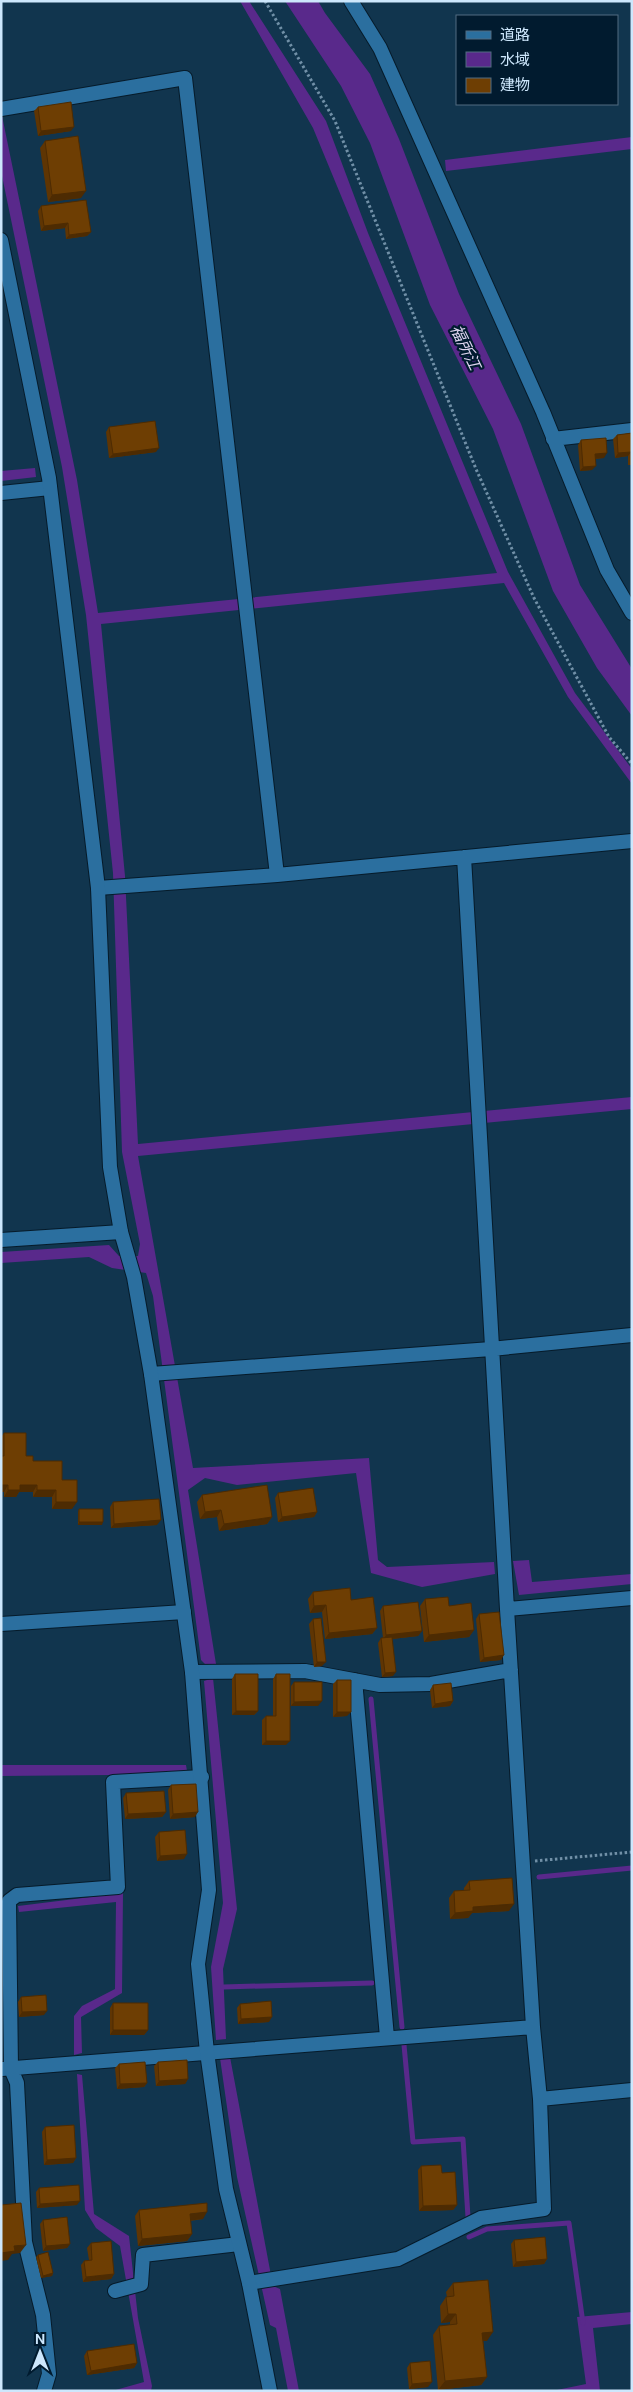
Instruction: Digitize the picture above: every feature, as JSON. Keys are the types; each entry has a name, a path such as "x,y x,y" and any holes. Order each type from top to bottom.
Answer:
{"street":[{"path":"351,1 380,48 553,439 607,570 632,613"},
{"path":"4,108 185,78 277,875"},
{"path":"1,240 50,488 98,888 110,1168 121,1232 134,1277 151,1374 192,1672 202,1777 209,1890 198,1964 208,2052 226,2189 249,2283 270,2391"},
{"path":"553,439 632,430"},
{"path":"1,493 50,488"},
{"path":"98,888 277,875 632,841"},
{"path":"249,2283 398,2259 482,2218 544,2209 540,2099 533,2027 522,1862 464,857"},
{"path":"1,1240 121,1232"},
{"path":"151,1374 491,1348 632,1335"},
{"path":"507,1609 632,1598"},
{"path":"1,1624 184,1612"},
{"path":"192,1672 305,1671 380,1685 431,1684 511,1670"},
{"path":"355,1680 387,2037"},
{"path":"44,2391 49,2374 43,2315 26,2242 17,2083 6,2069 5,1901 17,1895 118,1887 113,1782 202,1777"},
{"path":"6,2069 387,2037 533,2027"},
{"path":"540,2099 632,2090"},
{"path":"115,2291 141,2284 143,2255 239,2244"}],"path":[{"path":"265,1 335,121 476,469 534,598 609,737 632,764"},
{"path":"522,1862 632,1852"}],"water":[{"path":"240,1 249,1 326,121 368,233 508,572 575,693 632,769 632,784 568,697 504,583 101,624 125,876 138,1144 632,1097 632,1109 138,1156 193,1468 369,1458 378,1560 387,1567 494,1562 495,1574 422,1587 371,1573 356,1473 237,1485 205,1478 188,1490 216,1664 206,1665 201,1660 153,1296 146,1273 112,1268 89,1257 1,1263 1,1252 109,1245 119,1256 138,1256 140,1244 122,1152 113,873 86,615 62,467 1,171 1,111 77,480 98,613 497,573 313,128"},
{"name":"福所江","path":"285,1 318,1 370,74 399,139 459,294 521,424 580,585 632,669 632,716 597,668 553,591 493,429 430,305 370,143 341,86"},
{"path":"632,137 632,149 446,171 445,160"},
{"path":"35,468 36,477 1,481 1,471"},
{"path":"529,1560 532,1582 632,1574 632,1584 519,1595 513,1561"},
{"path":"213,1678 237,1909 223,1969 226,2039 216,2040 211,1967 223,1903 204,1681"},
{"path":"1,1765 186,1765 187,1771 110,1775 1,1776"},
{"path":"123,1893 122,1993 81,2017 82,2053 74,2055 74,2016 82,2006 115,1989 116,1902 19,1912 18,1906"},
{"path":"230,2057 273,2286 280,2289 299,2391 288,2391 276,2328 270,2325 237,2177 220,2058"},
{"path":"77,2074 82,2075 94,2214 129,2236 138,2318 152,2386 151,2391 112,2391 144,2382 120,2246 96,2228 85,2210"},
{"path":"632,2312 632,2324 593,2328 600,2391 552,2391 586,2384 577,2317"}],"building":[{"path":"71,102 74,127 41,131 38,107"},
{"path":"78,136 86,191 52,195 45,141"},
{"path":"86,200 91,232 69,235 68,223 44,226 41,206"},
{"path":"155,421 159,448 113,454 109,427"},
{"path":"632,433 632,460 631,452 618,453 617,435"},
{"path":"606,438 607,453 595,454 596,466 583,467 581,440"},
{"path":"4,1433 26,1433 26,1456 33,1456 33,1461 62,1461 62,1480 77,1480 77,1502 56,1502 56,1490 37,1490 37,1485 20,1485 20,1490 8,1490 8,1485 1,1485 1,1456 4,1456"},
{"path":"267,1485 272,1517 224,1524 221,1510 205,1512 202,1495"},
{"path":"313,1488 317,1512 282,1517 278,1493"},
{"path":"159,1499 161,1520 114,1524 113,1502"},
{"path":"79,1509 103,1509 103,1522 79,1522"},
{"path":"350,1588 351,1600 373,1597 377,1628 329,1633 326,1605 314,1606 313,1592"},
{"path":"448,1597 449,1606 471,1603 474,1630 429,1635 425,1599"},
{"path":"418,1602 422,1631 386,1635 383,1606"},
{"path":"499,1612 504,1655 484,1658 479,1614"},
{"path":"321,1618 326,1662 317,1662 313,1619"},
{"path":"392,1637 396,1672 385,1673 381,1638"},
{"path":"235,1674 258,1674 258,1711 236,1711"},
{"path":"276,1674 290,1674 290,1741 266,1741 266,1716 276,1716"},
{"path":"337,1680 351,1680 351,1712 337,1712"},
{"path":"294,1682 322,1682 322,1701 294,1702"},
{"path":"451,1683 453,1701 435,1704 433,1685"},
{"path":"196,1784 198,1812 173,1814 171,1785"},
{"path":"164,1791 166,1812 128,1814 126,1793"},
{"path":"185,1830 187,1854 160,1856 159,1832"},
{"path":"512,1878 514,1904 473,1907 473,1911 455,1913 454,1891 470,1890 469,1881"},
{"path":"46,1995 47,2011 22,2012 21,1997"},
{"path":"271,2001 272,2017 241,2019 240,2004"},
{"path":"113,2003 148,2003 148,2030 113,2030"},
{"path":"187,2060 188,2079 159,2081 158,2062"},
{"path":"145,2062 147,2083 120,2084 119,2064"},
{"path":"74,2125 76,2158 47,2160 45,2127"},
{"path":"441,2165 442,2173 455,2172 457,2205 423,2206 421,2166"},
{"path":"79,2185 80,2201 40,2204 39,2188"},
{"path":"21,2203 26,2245 14,2246 15,2251 1,2253 1,2205"},
{"path":"207,2203 207,2212 190,2214 192,2234 142,2239 139,2210"},
{"path":"67,2217 70,2244 46,2246 43,2220"},
{"path":"545,2237 547,2259 516,2262 514,2240"},
{"path":"111,2241 114,2274 86,2277 84,2261 92,2260 91,2243"},
{"path":"48,2252 53,2273 43,2276 38,2255"},
{"path":"488,2280 493,2332 482,2333 487,2377 445,2381 439,2326 457,2324 456,2314 448,2314 446,2297 454,2296 453,2283"},
{"path":"134,2344 137,2363 91,2371 87,2351"},
{"path":"430,2361 432,2382 412,2384 410,2363"}],"waterway":[{"path":"371,1699 402,2027"},
{"path":"539,1877 632,1868"},
{"path":"223,1987 372,1983"},
{"path":"404,2045 413,2142 463,2139 468,2217"},
{"path":"469,2237 487,2229 569,2223 583,2323"}]}
